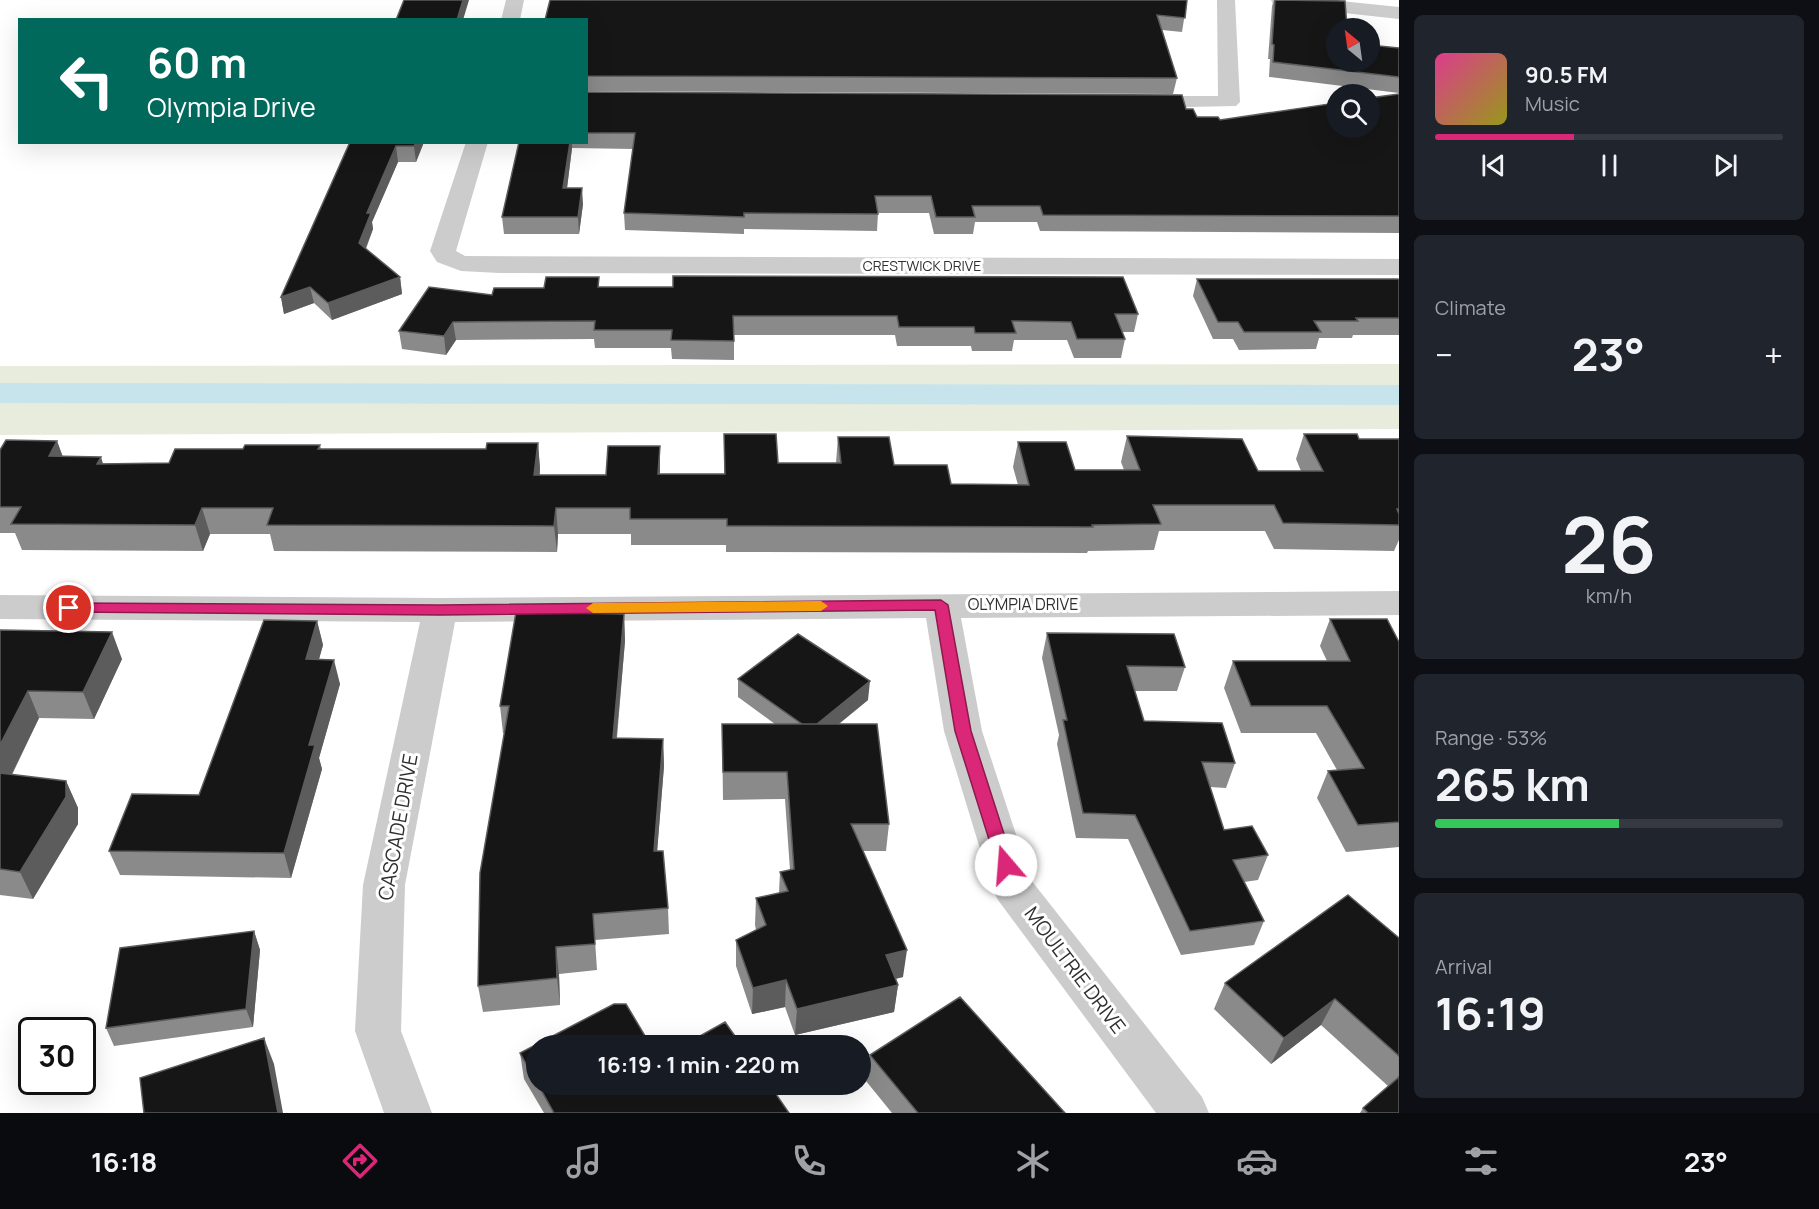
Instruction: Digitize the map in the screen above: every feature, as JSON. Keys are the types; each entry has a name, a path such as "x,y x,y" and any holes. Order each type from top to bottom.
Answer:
{"street":[{"path":"510,18 515,0"},
{"path":"1122,102 1229,102 1226,0"},
{"path":"1280,0 1399,13"},
{"name":"CRESTWICK DRIVE","path":"476,144 443,251 446,257 461,263 499,265 1399,267"},
{"name":"OLYMPIA DRIVE","path":"0,607 440,610 1399,603"},
{"name":"MOULTRIE DRIVE","path":"941,605 963,731 1013,888 1185,1113"},
{"name":"CASCADE DRIVE","path":"408,1113 378,1031 384,885 440,610"}],"green space":[{"path":"1399,364 1399,429 0,435 0,366"}],"building":[{"path":"404,0 463,0 458,18 397,18"},
{"path":"550,0 1187,0 1185,18 1157,15 1177,78 588,76 588,18 546,18"},
{"path":"1275,0 1345,1 1346,18 1326,18 1326,68 1273,62 1274,45 1272,44"},
{"path":"1380,46 1399,48 1399,77 1357,72 1380,72"},
{"path":"588,92 1182,95 1186,109 1193,109 1197,117 1218,117 1220,120 1326,104 1326,138 1380,138 1380,97 1399,94 1399,216 1043,215 1040,206 972,206 975,217 936,217 931,196 875,196 878,214 744,213 744,217 624,213 635,133 588,133"},
{"path":"349,144 415,144 414,146 396,146 367,213 371,213 359,243 400,277 328,303 310,287 281,297"},
{"path":"519,144 570,144 563,188 582,188 578,217 502,217"},
{"path":"673,276 1123,277 1138,314 1115,314 1125,339 1077,339 1071,322 1012,321 1016,333 975,333 974,327 899,327 897,316 733,316 734,341 671,340 672,330 594,330 595,321 453,322 444,336 399,331 429,287 492,295 494,288 544,288 546,277 599,277 598,287 673,287"},
{"path":"1197,279 1398,279 1399,318 1314,321 1321,332 1244,332 1238,322 1218,322"},
{"path":"724,434 776,434 778,463 841,463 838,437 889,437 894,465 947,465 951,484 1029,485 1018,442 1066,442 1075,470 1140,470 1127,436 1242,439 1258,471 1323,471 1304,434 1357,434 1359,439 1399,439 1399,509 1397,509 1399,525 1283,523 1274,505 1153,505 1161,524 1092,525 1093,527 727,526 727,519 630,519 630,508 556,508 554,526 267,525 273,508 202,508 195,525 11,524 21,507 0,507 0,450 6,440 57,441 49,456 101,457 97,464 169,463 175,449 243,449 245,445 320,445 318,449 486,449 487,443 538,443 534,475 606,475 608,446 660,446 658,474 725,474"},
{"path":"516,612 624,614 613,738 663,739 654,851 663,851 668,908 593,914 595,944 556,947 557,978 478,986 480,873 509,706 500,706"},
{"path":"1330,619 1387,619 1399,642 1399,822 1358,825 1328,771 1364,768 1327,706 1251,706 1233,661 1350,661"},
{"path":"264,620 317,621 306,659 334,660 309,745 315,745 284,853 109,851 132,794 199,795"},
{"path":"0,630 112,632 83,692 28,691 0,745"},
{"path":"1047,633 1174,634 1185,667 1127,666 1144,721 1222,723 1235,763 1202,762 1224,830 1252,826 1268,855 1233,860 1264,921 1190,931 1135,815 1083,813 1063,720 1067,720"},
{"path":"798,634 870,681 817,724 802,724 738,679"},
{"path":"722,724 877,724 889,824 851,824 907,950 886,955 898,985 797,1009 786,980 753,988 736,940 766,925 756,898 788,891 780,872 794,869 787,772 723,772"},
{"path":"0,773 66,781 66,797 20,872 0,869"},
{"path":"1348,895 1399,938 1399,1056 1335,999 1284,1038 1225,983"},
{"path":"254,931 246,1009 106,1028 120,948"},
{"path":"960,997 1065,1113 918,1113 871,1054"},
{"path":"614,1004 626,1004 644,1035 555,1035"},
{"path":"725,1022 734,1035 702,1035"},
{"path":"264,1038 278,1113 144,1113 140,1078"},
{"path":"526,1050 526,1064 520,1053"},
{"path":"1399,1077 1399,1113 1368,1113 1363,1108"},
{"path":"544,1095 777,1095 789,1113 554,1113"}],"waterway":[{"path":"0,393 1399,395"}],"slow traffic":[{"path":"593,608 821,606"}],"route":[{"path":"69,608 440,610 941,605 963,731 1006,865"}]}
